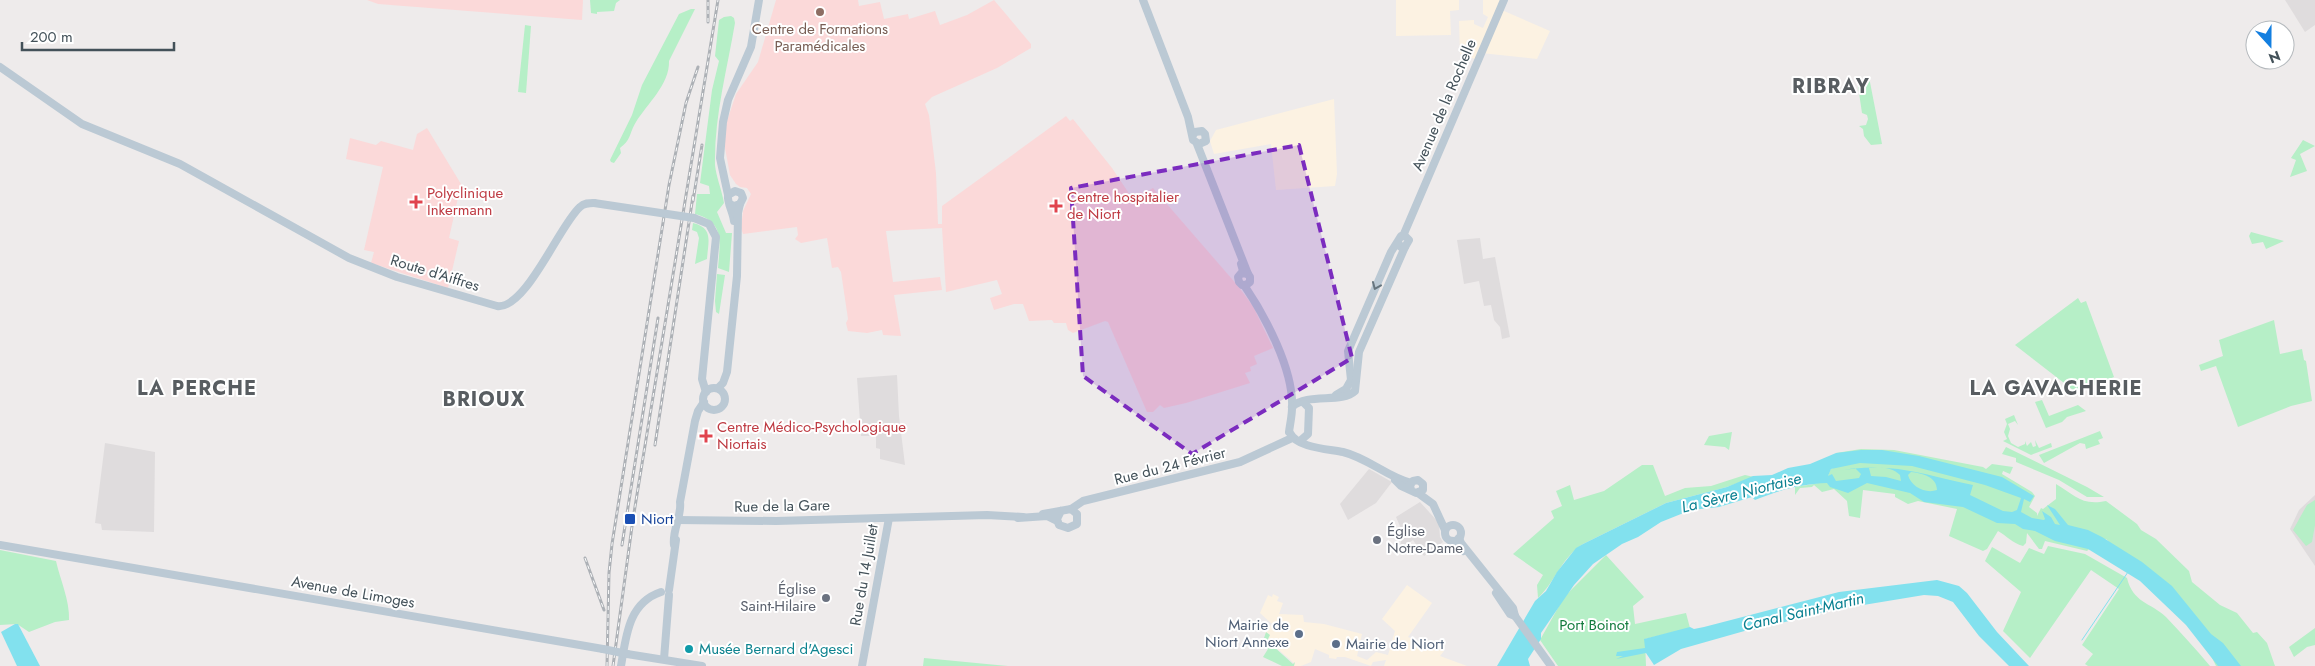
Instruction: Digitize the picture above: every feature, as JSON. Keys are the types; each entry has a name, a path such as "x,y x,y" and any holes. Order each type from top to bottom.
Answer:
{"main road":[{"path":"737,243 720,158 721,135 728,100 751,47 759,0"},
{"path":"1143,0 1188,117 1196,133 1193,140 1201,143"},
{"name":"Avenue de la Rochelle","path":"1401,245 1409,242 1405,236 1409,221 1504,0"},
{"name":"Route d'Aiffres","path":"0,67 82,124 180,164 349,258 392,275 498,306 506,306 515,300 546,260 576,211 586,204 594,203 694,218 709,224 716,237 702,382 706,392"},
{"path":"1196,133 1205,134 1206,139 1201,143"},
{"path":"664,660 668,609 665,593 672,578 670,575 674,545 673,536 681,507 680,503 696,417 704,402 706,392 716,388 723,382 726,372 737,276 738,213 742,195 737,191 727,174 721,135"},
{"path":"1201,143 1205,163 1237,247 1245,274 1250,278 1246,285 1264,312 1291,390 1301,405 1310,441"},
{"path":"728,195 730,192 737,191"},
{"path":"730,204 734,206 740,204"},
{"path":"1334,396 1346,389 1351,380 1348,356 1391,252 1401,245"},
{"path":"1401,245 1358,358 1355,391 1349,395 1312,399 1301,405 1291,435 1300,441 1310,441 1360,458 1416,489 1460,529 1456,540"},
{"path":"1348,356 1358,358"},
{"path":"704,372 707,382 722,391 726,398"},
{"path":"696,417 709,409 721,408 726,398 728,383 726,372"},
{"path":"704,402 709,409"},
{"name":"Rue du 24 Février","path":"1074,512 1091,499 1240,462 1291,435"},
{"path":"1437,510 1445,530 1445,536 1456,540 1551,666"},
{"path":"1061,511 1074,512 1078,522 1071,528 1061,527 1057,521 1061,511"},
{"name":"Rue de la Gare","path":"1036,516 1061,511"},
{"name":"Rue de la Gare","path":"677,520 1047,516 1057,521"},
{"name":"Rue du 14 Juillet","path":"862,666 889,518"},
{"path":"1445,530 1453,524"},
{"name":"Avenue de Limoges","path":"0,545 702,666"},
{"path":"621,666 630,620 645,601 665,593"}],"highlighted area":[{"path":"1299,145 1352,358 1192,454 1083,376 1071,188"}],"shaded area":[{"path":"367,0 583,0 582,20 378,4"},
{"name":"Centre hospitalier de Niort","path":"776,0 858,0 859,6 880,2 884,19 908,14 909,19 935,11 940,25 967,15 994,0 1031,44 1031,48 997,68 932,97 925,104 929,115 936,173 938,224 942,224 942,206 1066,116 1070,121 1073,119 1112,168 1132,198 1141,192 1143,194 1153,188 1253,306 1273,348 1254,356 1257,364 1250,367 1251,371 1245,373 1250,383 1186,403 1164,408 1160,405 1153,412 1147,412 1108,322 1105,321 1073,333 1068,330 1066,323 1054,323 1052,320 1029,321 1023,304 1014,304 994,310 990,298 1002,294 997,280 946,292 942,228 886,231 893,282 940,277 942,290 894,295 901,336 883,335 882,330 867,333 848,331 841,272 838,267 832,268 827,238 801,243 795,239 798,235 797,227 743,234 741,228 743,211 751,194 747,188 736,184 730,175 725,148 725,127 736,94 758,62"},
{"path":"1396,0 1459,0 1459,10 1450,11 1451,35 1396,36"},
{"path":"1483,0 1504,0 1501,7 1504,11 1550,31 1537,59 1481,53 1478,60 1460,54 1459,21 1474,20 1474,24 1483,28 1488,17 1483,14"},
{"path":"2285,0 2315,0 2315,25 2305,32"},
{"path":"1334,99 1337,174 1335,186 1276,190 1271,144 1214,154 1210,141 1216,130"},
{"name":"Polyclinique Inkermann","path":"427,128 461,184 449,238 459,241 448,288 371,263 374,252 364,250 383,167 346,159 350,138 376,145 381,141 413,150 417,134"},
{"path":"1480,238 1483,259 1495,257 1510,337 1502,339 1500,327 1494,320 1491,305 1484,306 1479,281 1464,284 1457,240"},
{"path":"897,375 899,416 905,465 880,459 880,449 876,448 876,436 861,436 857,378"},
{"path":"105,443 155,452 154,532 102,530 101,524 95,523"},
{"path":"1369,469 1392,482 1376,503 1348,520 1340,504"},
{"path":"2315,495 2315,566 2290,529 2299,510"},
{"path":"1420,502 1439,523 1440,537 1443,542 1424,556 1413,540 1401,548 1403,533 1396,517"},
{"path":"1407,585 1432,603 1408,637 1444,651 1440,656 1467,666 1384,666 1386,660 1373,662 1371,666 1345,657 1329,658 1329,655 1315,649 1311,662 1301,666 1294,666 1294,663 1272,644 1264,631 1265,627 1267,629 1272,624 1260,613 1268,595 1272,597 1273,594 1279,597 1277,601 1283,603 1279,614 1303,615 1304,622 1324,624 1362,634 1357,656 1367,660 1376,652 1388,655 1395,631 1382,619"}],"green space":[{"path":"590,0 620,0 616,3 614,11 597,12 597,14 591,13"},
{"path":"695,9 669,61 666,78 662,86 636,122 627,142 620,148 621,153 614,163 611,162 610,160 632,115 642,85 679,14"},
{"path":"731,16 734,18 735,23 719,111 715,147 715,165 724,203 717,212 726,233 732,233 729,272 718,268 720,242 716,228 712,222 695,214 697,194 710,194 709,186 700,183 712,90 719,61 715,56 719,20"},
{"path":"525,25 531,26 526,93 518,92"},
{"path":"1869,77 1882,144 1871,145 1864,136 1863,129 1859,126 1866,125 1868,119 1867,115 1862,113 1858,86 1862,85 1861,80"},
{"path":"2303,140 2315,146 2300,154 2307,171 2290,177 2296,160 2291,158"},
{"path":"693,223 704,228 709,241 707,259 695,264 699,238 697,232 692,230"},
{"path":"2251,232 2284,241 2266,249 2263,242 2252,244 2249,236"},
{"path":"717,274 725,275 719,314 716,312 715,301"},
{"path":"2078,298 2081,303 2086,301 2114,377 2086,389 2083,387 2077,393 2015,345"},
{"path":"2274,320 2280,354 2302,349 2304,360 2306,361 2312,401 2291,406 2238,427 2216,366 2201,371 2199,365 2223,356 2219,340"},
{"path":"2042,400 2049,416 2078,405 2086,411 2067,417 2062,422 2046,428 2035,402"},
{"path":"2014,415 2018,425 2015,421 2008,424 2010,429 2008,436 2011,443 2018,447 2025,444 2025,441 2027,446 2031,442 2033,447 2036,446 2035,440 2039,448 2051,443 2052,447 2031,455 2003,441 2007,439 2004,432 2007,424 2005,419"},
{"path":"2100,431 2103,438 2098,440 2100,444 2086,449 2085,444 2080,443 2044,463 2039,455"},
{"path":"1732,432 1729,450 1725,447 1704,445 1709,436"},
{"path":"2006,447 2104,497 2087,497 2059,480 2016,462 2016,458 2002,454"},
{"path":"1861,449 1894,450 1986,469 1992,464 2013,467 2010,474 2003,471 2002,474 2032,492 2035,496 2029,507 2037,513 2037,516 2041,508 2043,509 2056,499 2056,484 2084,501 2106,501 2137,524 2141,530 2156,539 2189,571 2192,582 2220,605 2237,613 2253,633 2257,632 2267,643 2275,666 2216,666 2200,633 2106,539 2093,545 2087,551 2045,541 2042,549 2039,549 2027,533 2026,543 2023,546 1998,531 1987,549 1983,551 1949,536 1957,509 1918,501 1908,504 1895,497 1895,494 1863,490 1860,518 1849,516 1847,501 1834,489 1822,492 1814,485 1812,487 1800,488 1795,495 1795,487 1817,483 1827,477 1831,469 1836,467 1836,453"},
{"path":"1642,465 1653,465 1665,496 1685,488 1711,486 1745,475 1754,477 1727,487 1666,503 1583,544 1564,563 1538,598 1537,585 1543,575 1513,554 1554,518 1551,511 1562,506 1556,491 1570,485 1574,500 1604,491"},
{"path":"2315,500 2315,525 2312,542 2306,546 2293,530 2307,505"},
{"path":"2048,546 2085,554 2127,578 2133,593 2166,617 2210,666 2088,666 2085,664 2093,654 2082,645 2119,589 2091,570 2030,658 2003,631 2021,592 1985,561 1992,547 2020,563 2029,548 2044,554"},
{"path":"0,550 56,561 66,598 69,620 55,622 29,632 17,624 0,625"},
{"name":"Port Boinot","path":"1606,555 1644,597 1633,606 1635,624 1686,613 1690,628 1645,639 1646,666 1558,666 1540,640 1564,597"},
{"path":"2315,628 2315,645 2307,647 2294,657 2289,647"},
{"path":"1266,632 1270,635 1268,639 1273,643 1272,645 1293,664 1295,662 1294,666 1282,666 1263,657 1268,649 1266,648 1268,644 1263,641"},
{"path":"924,658 997,665 1008,666 923,666"}],"water":[{"name":"La Sèvre Niortaise","path":"1882,450 1919,456 2002,477 2034,496 2030,502 2024,499 2021,512 2032,518 2044,520 2042,511 2051,517 2055,524 2060,525 2047,505 2055,509 2068,525 2088,530 2102,537 2142,562 2172,586 2211,634 2223,643 2241,666 2218,666 2186,625 2140,581 2088,549 2055,541 2015,524 1997,523 1963,507 1924,502 1910,493 1867,483 1848,493 1830,487 1827,483 1790,488 1755,500 1752,497 1719,507 1691,510 1661,522 1638,537 1622,544 1593,564 1574,585 1541,633 1541,639 1528,659 1530,666 1497,666 1535,601 1546,591 1557,572 1576,548 1666,503 1727,487 1753,476 1772,475 1788,468 1810,464 1836,453","holes":["1860,463 1912,466 1985,485 2021,498 2017,510 2012,512 2003,511 1970,495 1973,485 1904,470 1882,468 1897,472 1900,475 1901,481 1871,476 1869,468 1876,468 1871,467 1855,468 1861,474 1859,478 1836,481 1832,474 1828,476 1831,469","1911,472 1928,476 1934,482 1937,490 1928,491 1916,486 1908,475"]},
{"name":"Canal Saint-Martin","path":"1937,580 1959,586 1967,593 1997,632 2029,666 2009,666 1979,636 1953,602 1938,596 1924,595 1833,610 1748,630 1681,649 1654,665 1646,653 1616,659 1623,656 1616,656 1617,652 1645,648 1644,639 1690,627 1694,629 1704,627 1839,592"},
{"path":"18,624 40,666 17,666 1,632"}],"waterway":[{"path":"2082,640 2128,572"}],"railway":[{"path":"708,0 708,22"},
{"path":"613,666 633,519 718,0"},
{"path":"607,666 609,573 612,544 669,185 686,103 698,67"},
{"path":"693,201 702,145"},
{"path":"655,445 693,196"},
{"path":"622,545 658,318"},
{"path":"585,558 604,610"}],"place":[{"name":"Centre de Formations Paramédicales","path":"820,12"},
{"name":"Polyclinique Inkermann","path":"416,202"},
{"name":"Centre hospitalier de Niort","path":"1056,206"},
{"name":"Centre Médico-Psychologique Niortais","path":"706,436"},
{"name":"Niort","path":"630,519"},
{"name":"Église Notre-Dame","path":"1377,540"},
{"name":"Église Saint-Hilaire","path":"826,598"},
{"name":"Mairie de Niort Annexe","path":"1299,634"},
{"name":"Mairie de Niort","path":"1336,644"},
{"name":"Musée Bernard d'Agesci","path":"689,649"}],"district":[{"name":"RIBRAY","path":"1831,86"},
{"name":"LA PERCHE","path":"197,388"},
{"name":"LA GAVACHERIE","path":"2056,388"},
{"name":"BRIOUX","path":"484,399"}]}
